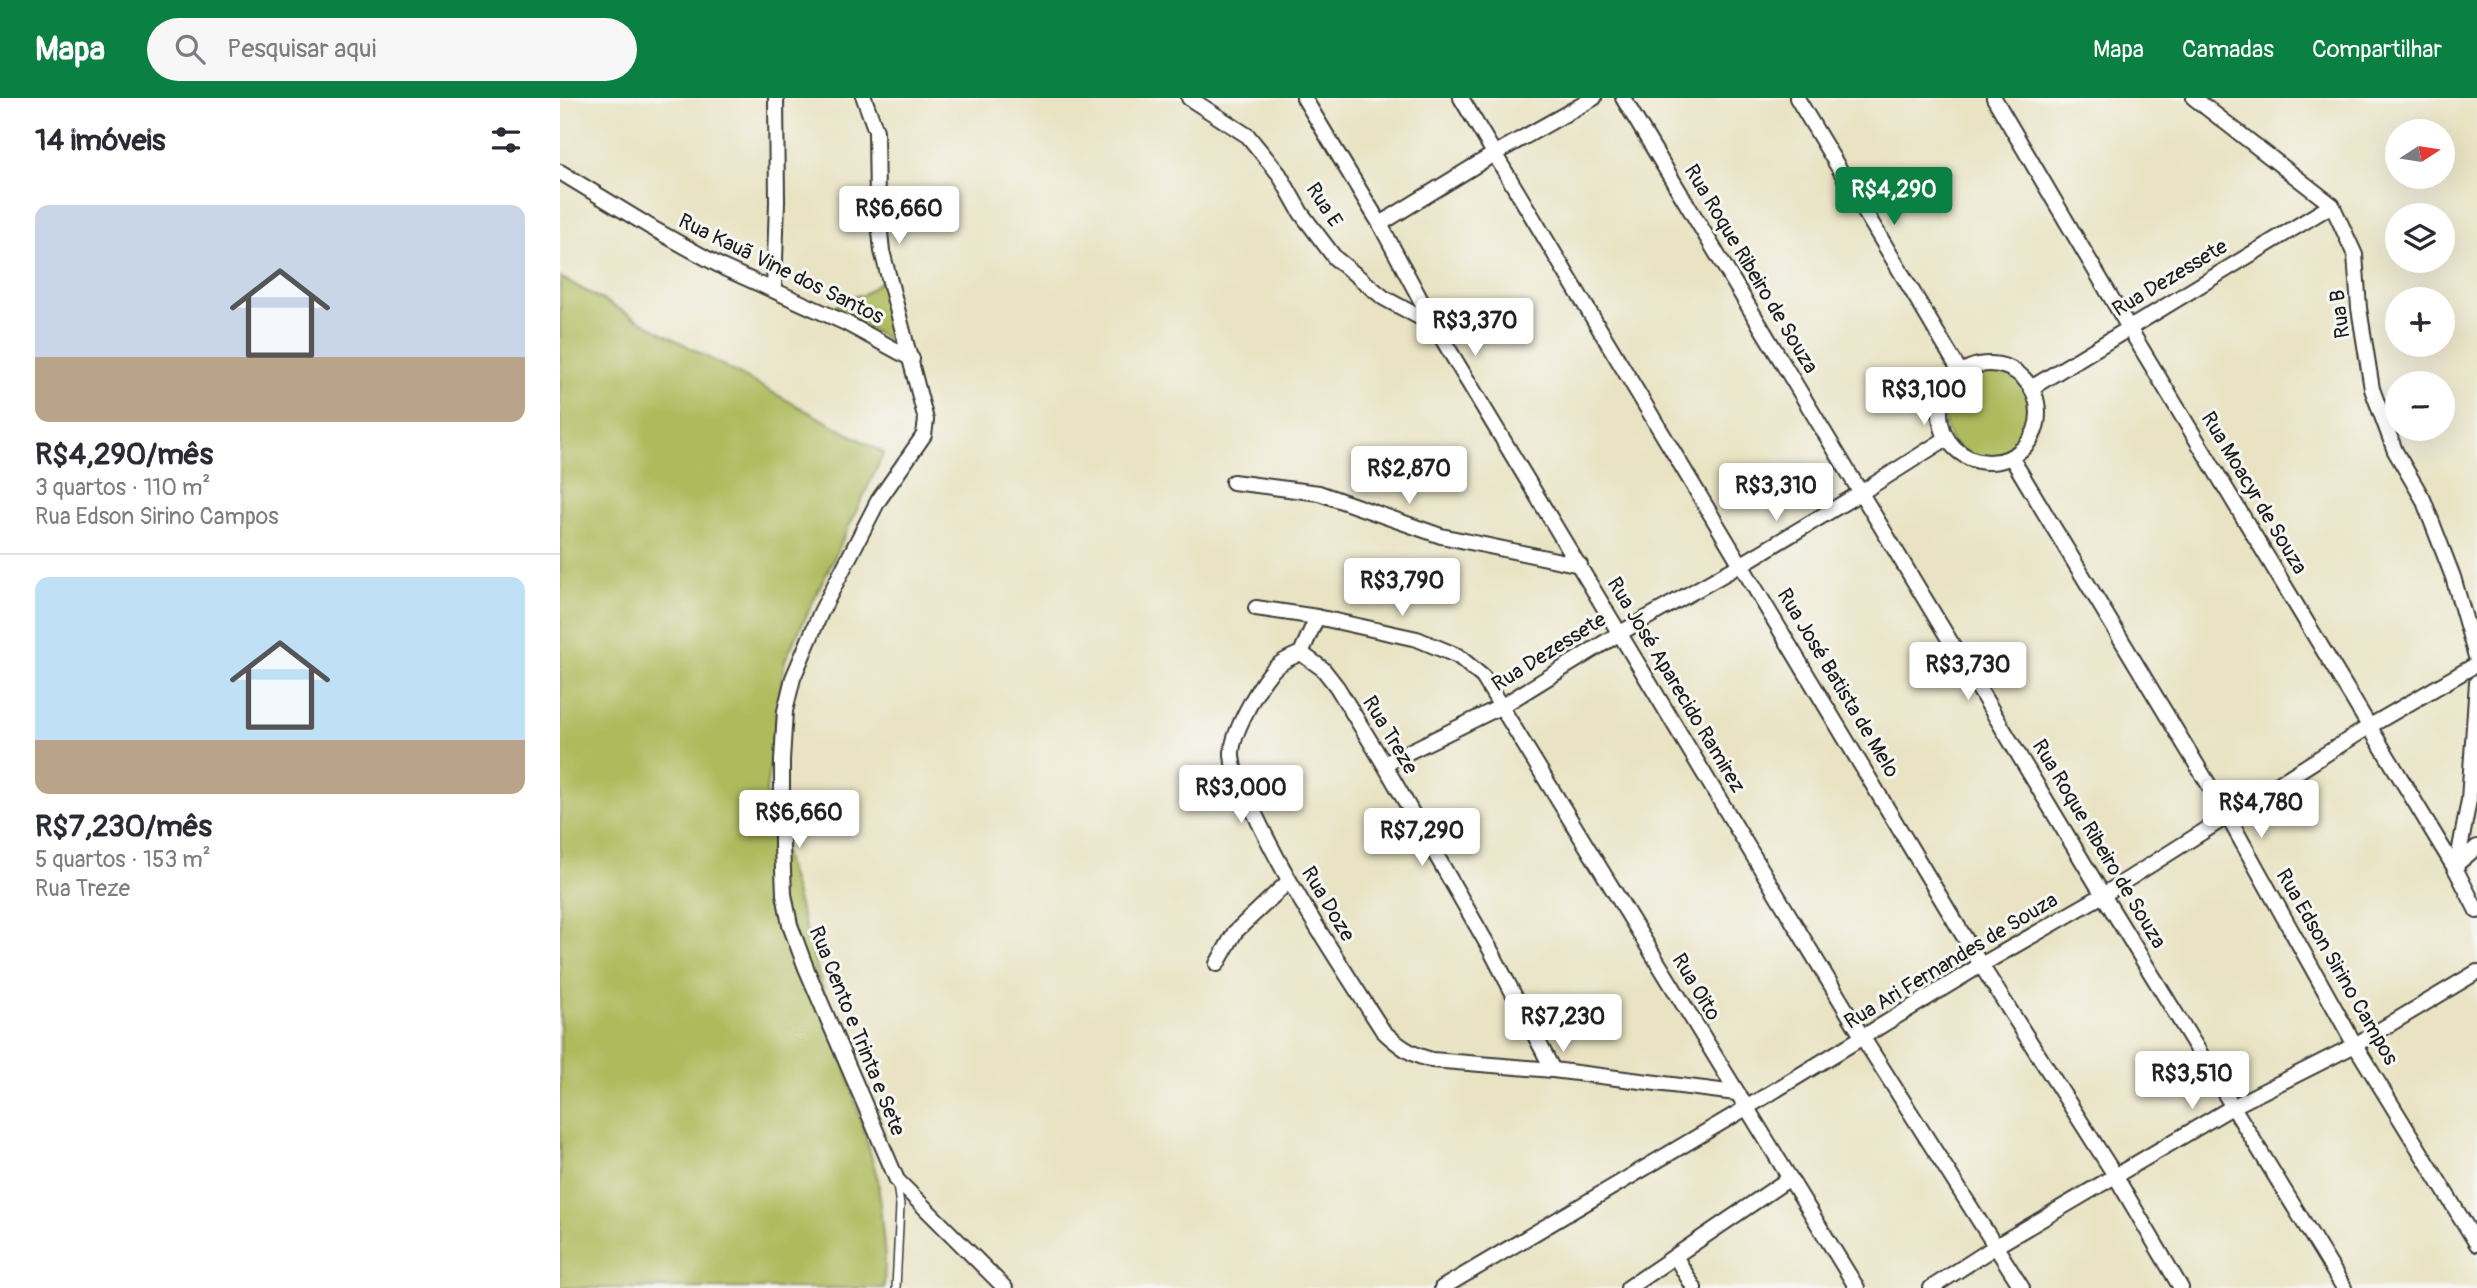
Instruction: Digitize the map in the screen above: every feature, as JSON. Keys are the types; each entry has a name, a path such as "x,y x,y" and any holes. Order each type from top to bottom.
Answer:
{"street":[{"path":"774,289 776,98"},
{"name":"Rua Cento e Trinta e Sete","path":"864,98 876,131 877,203 882,251 926,420 924,435 878,501 803,650 793,678 785,711 782,760 785,894 790,925 806,968 897,1180 1005,1288"},
{"name":"Rua E","path":"1189,98 1248,136 1279,174 1301,213 1335,258 1384,298 1434,325"},
{"name":"Rua José Aparecido Ramirez","path":"1304,98 1380,224 1434,325 1863,1038 2022,1288"},
{"name":"Rua José Batista de Melo","path":"1461,98 1981,965 2116,1177 2181,1288"},
{"path":"1380,224 1494,154 1594,98"},
{"name":"Rua Roque Ribeiro de Souza","path":"1623,98 2344,1288"},
{"path":"1797,98 1961,373"},
{"name":"Rua Moacyr de Souza","path":"1994,98 2129,328 2457,866 2477,911"},
{"name":"Rua B","path":"2194,98 2332,205 2355,255 2359,308 2372,390 2395,451 2423,499 2453,577 2477,662"},
{"name":"Rua Kauã Vine dos Santos","path":"560,172 652,229 724,268 846,323 912,359"},
{"name":"Rua Dezessete","path":"2031,388 2332,205"},
{"path":"1983,365 2007,367 2021,376 2031,388 2037,403 2036,427 2024,448 2011,457 1997,462 1968,458 1947,438 1941,424 1942,403 1951,383 1961,373 1983,365"},
{"name":"Rua Dezessete","path":"1384,764 1502,706 1620,633 1862,492 1947,438"},
{"name":"Rua Edson Sirino Campos","path":"2011,457 2227,815 2355,1045 2477,1244"},
{"path":"1233,482 1319,493 1441,536 1580,565"},
{"name":"Rua Oito","path":"1256,608 1317,617 1417,639 1458,656 1483,677 1857,1288"},
{"path":"1301,653 1317,617"},
{"name":"Rua Treze","path":"1301,653 1323,669 1384,764 1490,949 1553,1070"},
{"name":"Rua Doze","path":"1301,653 1284,660 1270,673 1234,737 1232,755 1243,789 1289,881 1383,1031 1400,1048 1432,1060 1553,1070 1736,1093"},
{"name":"Rua Ari Fernandes de Souza","path":"1442,1288 1465,1282 1745,1108 2104,894 2370,726 2477,662"},
{"path":"2457,866 2469,800 2477,682"},
{"path":"2457,866 2477,848"},
{"path":"1217,964 1235,932 1289,881"},
{"path":"1931,1288 1996,1246 2234,1106 2355,1045 2477,972"},
{"path":"1628,1288 1790,1178"},
{"path":"1675,1256 1694,1288"}],"lane":[{"path":"896,1288 900,1206 897,1180"}],"green space":[{"path":"560,277 884,453 785,660 766,791 878,1180 885,1259 884,1288 560,1288"},
{"path":"881,281 894,337 892,341 835,311 841,297 863,295"},
{"path":"1990,368 2008,372 2022,382 2032,396 2036,414 2032,432 2022,446 2008,456 1990,460 1972,456 1958,446 1948,432 1944,414 1948,396 1958,382 1972,372"}]}
